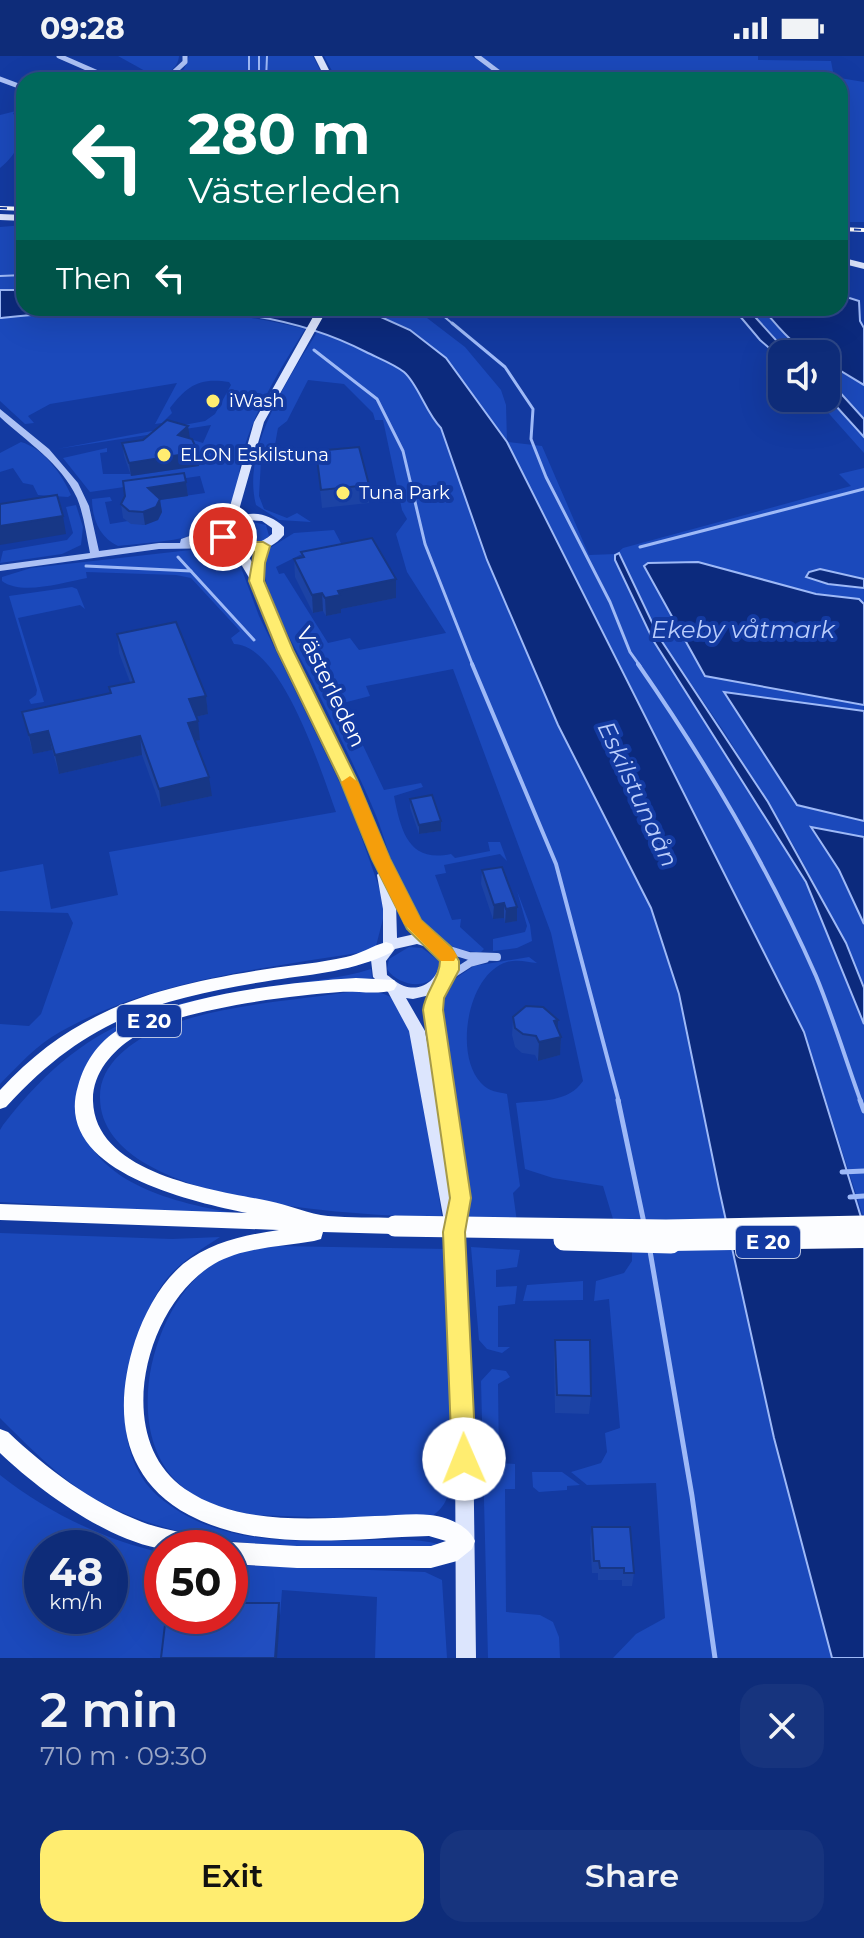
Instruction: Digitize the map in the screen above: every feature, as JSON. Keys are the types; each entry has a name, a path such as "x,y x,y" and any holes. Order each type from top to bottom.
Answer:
{"highway":[{"name":"E 20","path":"0,1102 17,1081 61,1042 129,1007 211,984 348,964 388,947"},
{"name":"E 20","path":"321,1228 299,1214 190,1192 128,1167 111,1155 94,1135 84,1106 87,1080 97,1062 118,1039 149,1021 173,1012 337,986 391,987"},
{"name":"E 20","path":"0,1212 671,1243 864,1240"},
{"name":"E 20","path":"0,1221 321,1228"},
{"name":"E 20","path":"395,1231 864,1226"},
{"name":"E 20","path":"321,1228 227,1248 194,1267 169,1293 152,1323 134,1381 133,1422 146,1463 161,1483 179,1498 221,1518 288,1527 429,1525 447,1529 464,1541"},
{"path":"0,1439 46,1479 100,1515 144,1534"},
{"path":"248,1554 431,1557 449,1553 464,1541"}],"main road":[{"path":"228,524 259,422 318,316"},
{"path":"235,546 263,546 279,533 276,524 255,514 247,498 246,470"},
{"path":"228,524 245,517 265,518"},
{"name":"Västerleden","path":"228,524 223,537 235,546 257,581 285,650 349,780 381,859 414,924 434,944"},
{"path":"257,581 257,563 263,546"},
{"name":"Västerleden","path":"381,859 390,909 388,947"},
{"path":"454,1232 461,1198 433,1010 449,961 434,944 411,939 388,947 377,965 380,977 391,987 417,1031 454,1232 464,1432 466,1658"},
{"path":"391,987 419,992 443,981"}],"street":[{"path":"59,56 96,72"},
{"path":"173,72 185,62 185,56"},
{"path":"477,56 498,72"},
{"path":"0,412 53,457 74,483 87,512 95,554"},
{"path":"159,546 228,524"},
{"path":"0,568 159,546 235,546"},
{"path":"434,944 469,956 497,957 470,963 443,981"}],"shaded area":[{"path":"118,56 179,56 177,64 168,72 147,72"},
{"path":"189,56 313,56 321,72 178,72 184,69"},
{"path":"324,56 472,56 495,72 333,72"},
{"path":"481,56 758,56 758,60 831,61 833,72 502,72"},
{"path":"848,79 864,82 864,222 848,222"},
{"path":"16,111 13,113 16,119 16,149 0,168 0,115"},
{"path":"16,226 16,290 0,290 0,227"},
{"path":"236,316 305,329 254,421 242,455 236,498 225,519 188,537 118,546 106,538 98,527 92,499 110,497 112,501 105,502 110,524 128,521 145,525 150,501 205,493 200,476 90,492 63,458 107,448 107,452 100,453 103,474 131,474 193,452 190,439 203,443 211,425 57,449 205,421 215,414 231,385 229,382 210,381 195,385 176,400 170,408 172,413 162,423 155,424 177,383 50,404 28,416 34,423 25,424 0,401 0,318"},
{"path":"375,316 424,316 465,347 501,390 506,405 507,442 446,358"},
{"path":"754,316 769,316 790,340 776,340"},
{"path":"317,332 365,350 401,369 441,428 487,560 558,725 651,908 679,994 726,1221 613,1219 603,1186 553,1178 525,1169 516,1103 562,1097 583,1081 551,933 453,669 366,686 370,696 343,703 384,790 421,783 423,787 394,796 404,833 416,849 437,856 451,854 455,858 490,851 488,842 500,842 507,861 500,854 444,865 446,873 435,875 452,920 461,919 460,927 484,949 481,952 456,948 442,941 414,913 370,800 279,616 265,579 265,551 294,533 334,530 342,545 339,547 300,555 276,567 279,574 284,573 328,643 350,638 359,650 446,633 407,572 396,534 407,519 402,510 383,420 375,420 373,413 344,384 308,380 287,421 278,428 272,461 261,461 259,496 264,509 287,518 297,513 311,522 279,520 256,505 253,483 261,438 281,392"},
{"path":"840,370 864,385 864,419 840,392"},
{"path":"840,410 864,437 864,453 827,412"},
{"path":"21,442 37,450 51,463 71,495 38,495 33,485 23,483 13,468 0,472 0,453"},
{"path":"507,442 542,446 589,555 616,554 615,559 653,640 806,882 864,1024 864,1219 804,1032"},
{"path":"864,468 864,579 857,578 851,588 864,588 864,604 859,599 816,594 698,562 786,692 864,705 864,711 725,693 853,817 864,821 864,837 811,827 839,870 864,924 864,988 846,943 794,846 725,733 659,637 621,555 616,554 623,548 851,486 839,474"},
{"path":"76,505 83,527 81,545 62,554 0,563 3,551 67,540 73,533 66,507"},
{"path":"249,521 266,525 269,536 252,544 233,539 233,528"},
{"path":"208,548 226,550 239,562 259,616 349,802 386,907 375,950 213,978 134,999 51,1037 0,1084 0,1024 29,1026 41,1014 73,923 68,913 0,911 0,872 43,864 51,909 118,895 109,852 336,812 310,742 284,688 268,665 252,650 234,644 231,638 240,631 191,578 86,572 87,578 43,587 20,587 2,581 2,577 31,568"},
{"path":"72,587 77,589 85,609 80,605 18,618 44,702 31,704 29,700 37,690 9,596"},
{"path":"517,891 530,925 532,941 517,948 493,951 493,939 525,932 527,926"},
{"path":"409,947 422,948 439,961 433,978 418,984 409,983 393,976 387,969 389,959"},
{"path":"529,957 537,963 507,962 493,969 482,982 469,1016 467,1036 468,1054 481,1083 491,1090 507,1094 520,1186 513,1193 517,1222 469,1222 454,1095 440,1018 442,1001 456,978 474,966"},
{"path":"371,969 372,978 218,999 107,1043 78,1118 89,1143 105,1163 126,1179 150,1191 203,1207 255,1217 0,1202 0,1130 32,1090 91,1041 154,1011 190,1001"},
{"path":"356,991 388,996 403,1013 420,1067 442,1217 356,1213 242,1198 188,1183 143,1162 112,1134 100,1098 101,1086 111,1064 139,1040 160,1029 206,1014"},
{"path":"0,1233 172,1239 220,1237 179,1266 154,1299 130,1367 125,1413 134,1461 151,1489 188,1516 223,1530 175,1530 104,1504 49,1465 0,1418"},
{"path":"277,1246 446,1249 451,1470 446,1501 430,1517 422,1521 253,1515 222,1507 193,1494 176,1481 159,1457 150,1429 148,1398 151,1366 160,1335 174,1307 192,1283 213,1264 236,1254"},
{"path":"471,1247 520,1250 517,1267 496,1270 496,1287 517,1286 515,1304 498,1306 498,1347 510,1347 502,1353 487,1349 479,1340"},
{"path":"733,1247 774,1438 832,1658 613,1658 636,1634 665,1618 656,1483 587,1485 571,1472 601,1463 607,1452 605,1433 620,1428 609,1299 594,1301 596,1281 624,1273 632,1261 632,1250"},
{"path":"583,1281 583,1300 523,1301 527,1285"},
{"path":"492,1369 506,1371 510,1377 498,1384 499,1463 515,1464 515,1489 505,1489 506,1612 540,1615 553,1622 559,1637 560,1658 488,1658 481,1381"},
{"path":"532,1472 562,1472 580,1485 567,1486 567,1490 539,1492 533,1487"},
{"path":"0,1475 57,1513 93,1530 24,1530 24,1634 128,1634 128,1543 144,1548 144,1634 168,1634 165,1658 0,1658"},
{"path":"248,1535 320,1541 408,1540 441,1545 397,1549 248,1543"},
{"path":"248,1566 425,1572 442,1580 447,1658 375,1658 377,1597 282,1590 280,1616 248,1615"}],"water":[{"path":"0,290 16,290 16,316 26,316 0,318"},
{"path":"848,298 859,301 860,321 864,328 864,385 840,370 840,340 792,340 769,316 848,316"},
{"name":"Eskilstunaån","path":"250,316 379,316 410,330 446,358 507,442 804,1032 864,1227 864,1658 832,1658 774,1438 679,994 651,908 558,725 487,560 441,428 414,384 396,366 323,333"},
{"path":"740,316 754,316 776,340 768,340 768,347"},
{"path":"840,392 864,419 864,437 840,410"},
{"path":"619,553 659,637 768,802 846,943 864,988 864,1024 806,882 653,640 615,560 615,555"},
{"name":"Ekeby våtmark","path":"698,562 816,594 859,599 864,604 864,705 705,676 644,566 648,563"},
{"name":"Ekeby våtmark","path":"820,569 864,579 864,588 828,584 806,577 809,572"},
{"name":"Ekeby våtmark","path":"724,692 864,711 864,821 797,805"},
{"path":"811,827 864,837 864,924 839,870"}],"building":[{"path":"167,420 188,426 178,435 192,439 198,452 129,463 122,443 143,440"},
{"path":"359,447 369,485 321,490 316,451"},
{"path":"184,473 186,482 148,488 160,499 156,507 143,512 129,511 121,504 125,496 123,481"},
{"path":"57,495 63,516 0,526 0,504"},
{"path":"372,538 396,579 338,591 340,595 325,598 322,593 312,595 294,559 304,557 301,552"},
{"path":"176,622 206,696 189,699 198,721 188,723 209,777 159,789 140,736 55,755 48,731 29,735 22,712 111,693 109,687 134,682 117,634"},
{"path":"432,795 441,821 419,825 410,799"},
{"path":"502,867 517,907 506,909 504,903 494,905 482,870"},
{"path":"526,1006 543,1007 558,1020 554,1021 561,1037 539,1042 536,1036 523,1034 515,1028 513,1017"},
{"path":"555,1340 590,1340 591,1396 557,1395"},
{"path":"592,1527 630,1527 634,1573 624,1573 624,1568 600,1568 599,1561 594,1561"},
{"path":"248,1603 279,1603 275,1658 161,1658 164,1634 248,1634"}],"waterway":[{"path":"249,56 249,72"},
{"path":"259,56 259,72"},
{"path":"266,72 267,56"},
{"path":"0,276 16,275"},
{"path":"443,316 454,325"},
{"path":"452,323 505,367 533,409 531,439 546,477 610,602 630,652 640,666"},
{"path":"314,350 377,399 403,451 425,544 473,666"},
{"path":"640,547 864,489"},
{"path":"178,557 191,571"},
{"path":"86,566 191,571"},
{"path":"191,571 254,640"},
{"path":"472,664 556,864 619,1102"},
{"path":"638,664 712,777 778,895 816,976 861,1102"},
{"path":"618,1100 644,1223"},
{"path":"860,1100 864,1111"},
{"path":"842,1172 864,1171"},
{"path":"850,1197 864,1196"},
{"path":"650,1251 692,1496 715,1658"}],"railway":[{"path":"0,208 16,209"},
{"path":"848,229 864,230"}],"slow traffic":[{"path":"350,782 381,859 414,924 447,956"}],"place":[{"name":"iWash","path":"213,401"},
{"name":"ELON Eskilstuna","path":"164,455"},
{"name":"Tuna Park","path":"343,493"}],"route":[{"path":"223,537 242,548 263,546 257,563 257,581 285,650 349,780 381,859 414,924 444,952 449,961 449,970 435,998 433,1010 461,1198 454,1232 461,1332 464,1459"}]}
